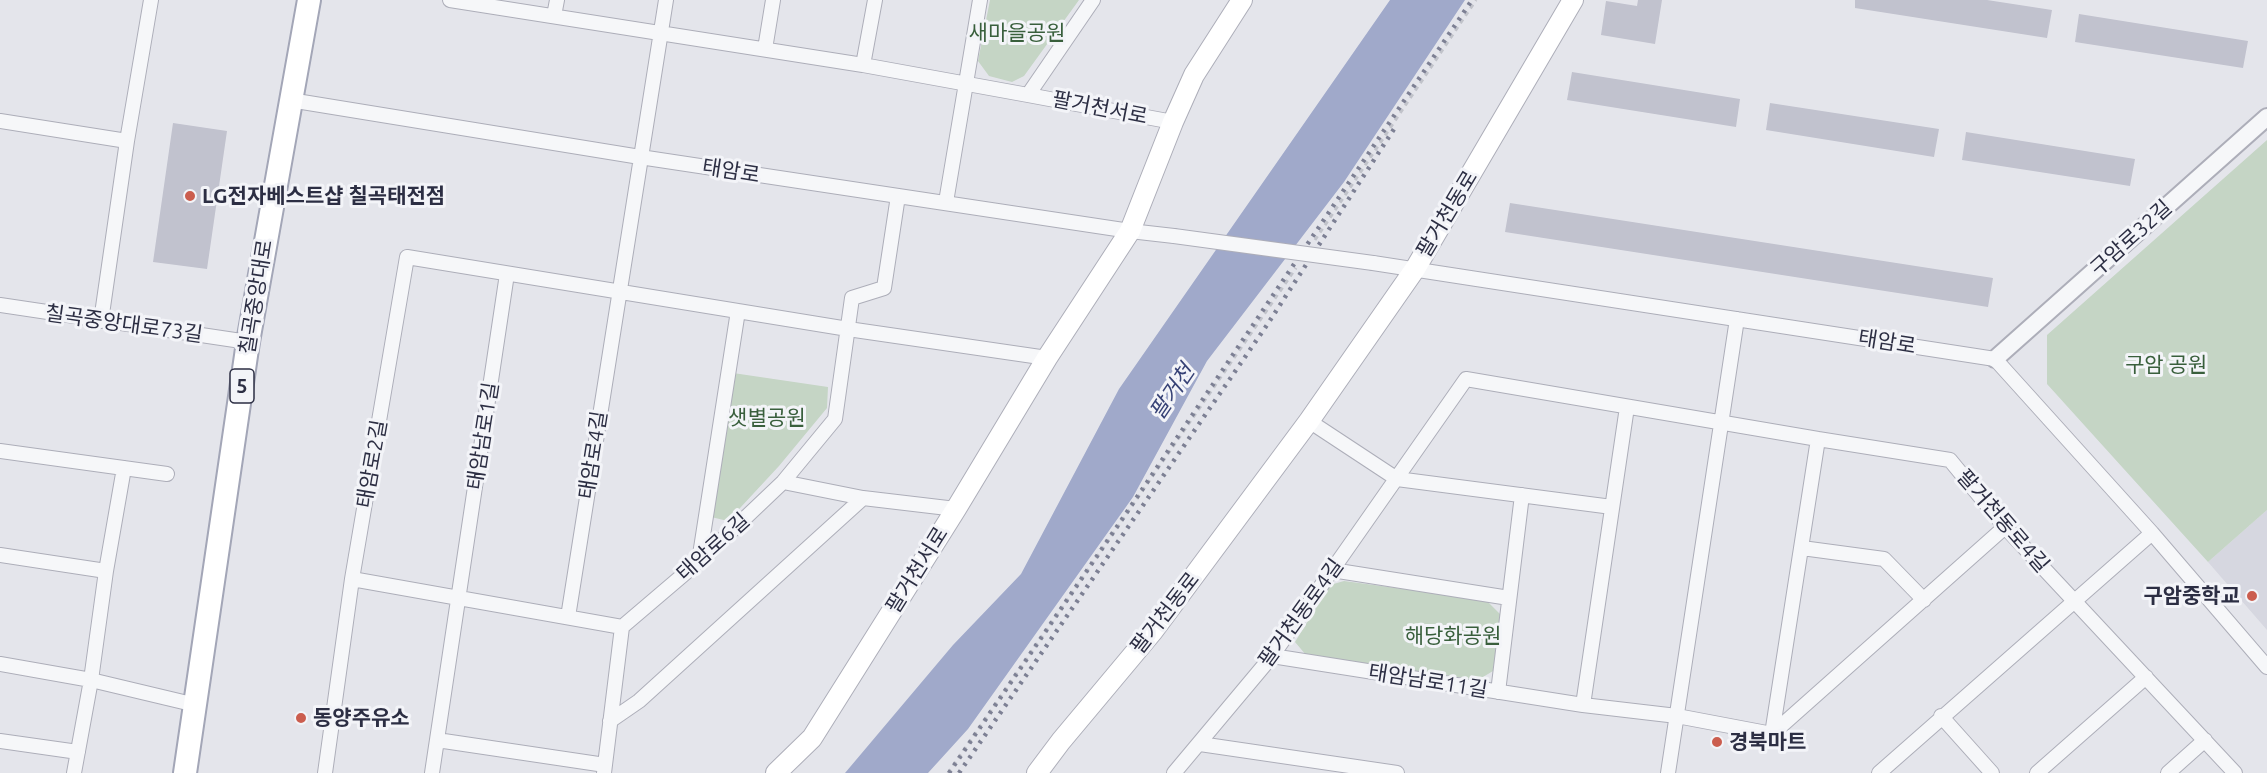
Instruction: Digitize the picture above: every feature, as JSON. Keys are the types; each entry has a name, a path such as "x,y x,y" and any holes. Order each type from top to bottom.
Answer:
{"main road":[{"name":"칠곡중앙대로","path":"185,773 248,342 309,0"},
{"name":"팔거천서로","path":"776,773 812,738 956,509 1047,358 1130,231 1194,75 1242,0"},
{"name":"팔거천동로","path":"1037,773 1061,741 1154,631 1309,421 1415,269 1573,0"}],"street":[{"path":"101,321 127,141 151,0"},
{"name":"팔거천서로","path":"450,0 965,82 1173,122"},
{"path":"554,16 557,0"},
{"name":"태암로4길","path":"568,618 666,0"},
{"path":"765,49 773,0"},
{"path":"863,65 874,0"},
{"path":"946,202 980,0"},
{"path":"1028,95 1093,0"},
{"name":"태암로","path":"290,100 640,157 1130,231 1415,269 1995,359"},
{"name":"구암로32길","path":"1995,359 2267,117"},
{"path":"0,121 127,141"},
{"name":"태암로6길","path":"622,627 699,561 783,482 835,419 852,298 884,288 898,196"},
{"name":"태암로2길","path":"325,773 352,579 407,257 507,274"},
{"path":"507,274 848,329 1047,358"},
{"name":"태암남로1길","path":"432,773 507,274"},
{"name":"칠곡중앙대로73길","path":"0,305 248,342"},
{"path":"699,561 738,311"},
{"path":"1668,773 1737,319"},
{"path":"1995,359 2152,533 2267,667"},
{"path":"1397,479 1466,379 1818,439 1772,734"},
{"path":"1583,705 1627,407"},
{"path":"1309,421 1397,479 1612,507"},
{"name":"팔거천동로4길","path":"1818,439 1950,460 2005,527 2235,773"},
{"path":"0,451 167,474"},
{"path":"74,773 124,468"},
{"name":"팔거천동로4길","path":"1174,773 1272,656 1397,479"},
{"path":"783,482 863,498 956,509"},
{"path":"1498,692 1522,495"},
{"path":"610,721 639,701 863,498"},
{"path":"1772,734 2005,527"},
{"path":"1879,773 1941,716 2152,533"},
{"path":"1802,548 1884,559 1924,600"},
{"path":"0,555 106,571"},
{"path":"1332,570 1509,598"},
{"path":"352,579 622,627 604,769 438,740"},
{"name":"태암남로11길","path":"1272,656 1583,705 1677,716 1772,734"},
{"path":"0,664 91,680 196,705"},
{"path":"2037,773 2146,677"},
{"path":"1941,716 1992,773"},
{"path":"2168,773 2205,740"},
{"path":"0,741 78,752"},
{"path":"1200,744 1397,773"}],"path":[{"path":"1310,247 1476,0"},
{"path":"948,773 1296,267"}],"shaded area":[{"name":"구암중학교","path":"2267,510 2267,630 2208,562"}],"green space":[{"name":"새마을공원","path":"990,0 1079,0 1024,76 1012,82 989,76 978,61"},
{"name":"구암 공원","path":"2267,140 2267,510 2208,562 2047,384 2047,335"},
{"name":"샛별공원","path":"733,373 828,387 827,408 779,466 728,521 711,517"},
{"name":"해당화공원","path":"1344,581 1486,600 1500,614 1493,671 1478,680 1306,655 1295,642 1330,585"}],"water":[{"name":"팔거천","path":"1390,0 1465,0 1344,182 1207,361 1133,497 968,729 928,773 845,773 953,645 1021,574 1119,389"}],"building":[{"path":"1638,0 1662,0 1655,44 1601,35 1606,1 1637,6"},
{"path":"1855,0 1987,0 2052,10 2047,38 1855,8"},
{"path":"2079,14 2248,41 2243,68 2075,42"},
{"path":"1572,72 1740,99 1736,127 1567,100"},
{"path":"1770,103 1939,129 1934,157 1766,130"},
{"name":"LG전자베스트샵 칠곡태전점","path":"173,123 227,131 207,269 153,262"},
{"path":"1966,132 2135,159 2130,186 1962,160"},
{"path":"1510,203 1993,278 1988,307 1505,232"}],"railway":[{"path":"949,773 1472,0"},
{"path":"959,773 1267,325 1394,129"}],"place":[{"name":"LG전자베스트샵 칠곡태전점","path":"190,196"},
{"name":"구암중학교","path":"2252,596"},
{"name":"동양주유소","path":"301,718"},
{"name":"경북마트","path":"1717,742"}]}
